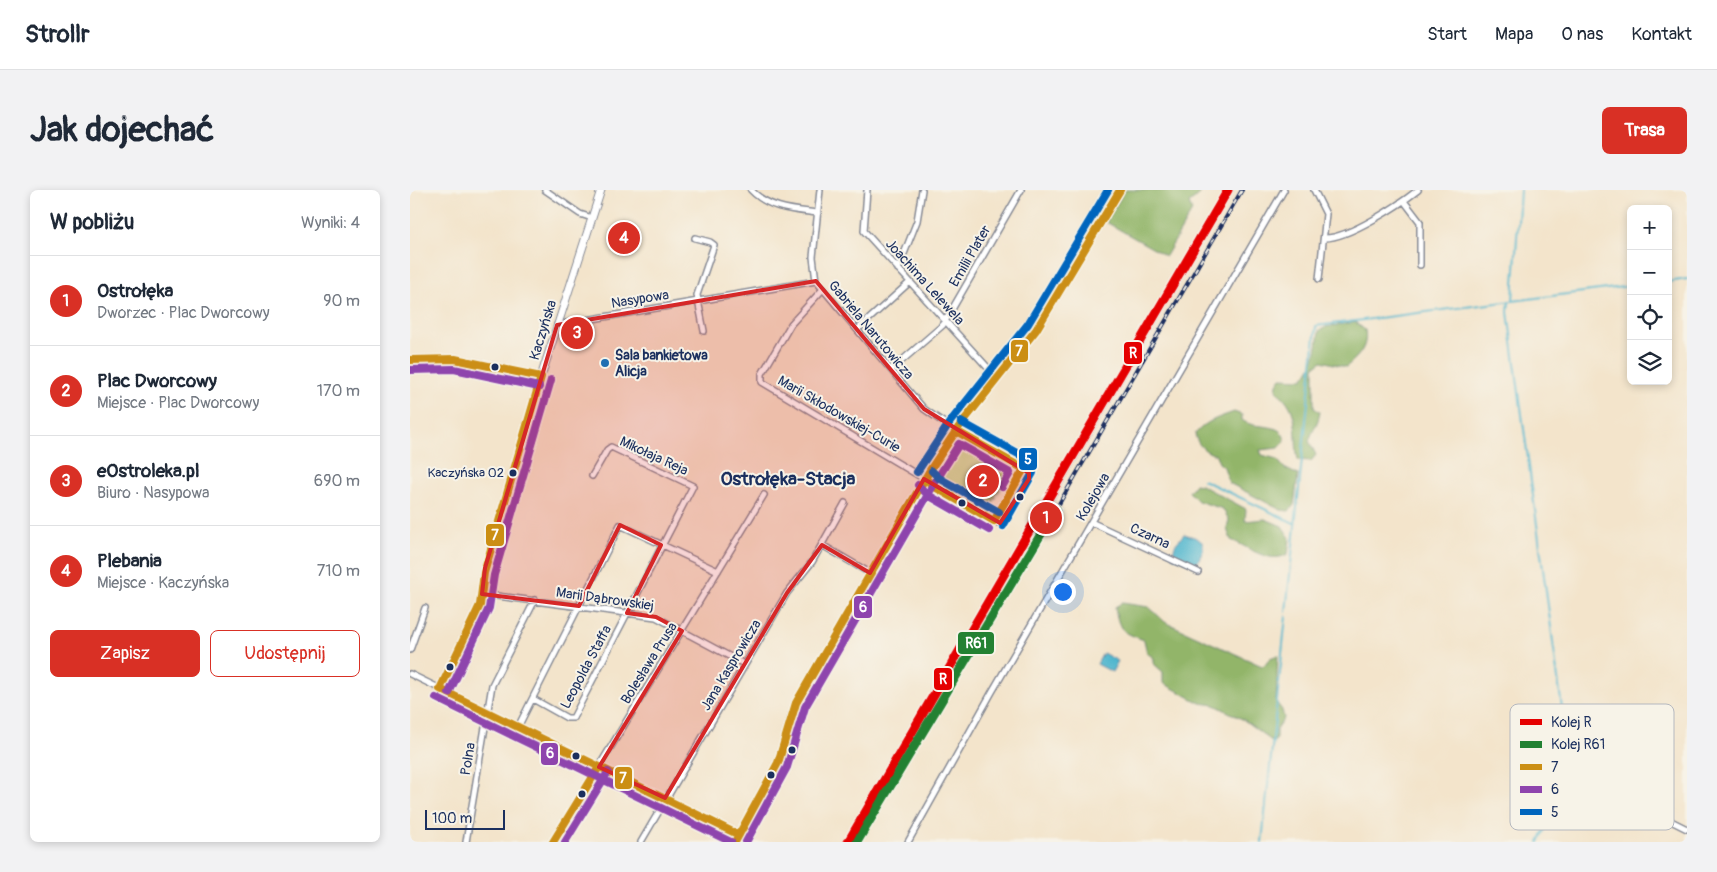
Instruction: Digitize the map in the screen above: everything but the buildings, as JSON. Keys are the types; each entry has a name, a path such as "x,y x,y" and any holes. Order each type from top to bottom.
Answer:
{"street":[{"path":"545,190 580,214 592,218"},
{"name":"Kaczyńska","path":"440,689 479,607 485,568 541,377 601,190"},
{"path":"751,190 761,199 777,206 818,213"},
{"name":"Gabriela Narutowicza","path":"820,190 813,257 816,281 858,329 920,406 956,431 1024,469"},
{"name":"Joachima Lelewela","path":"867,190 864,231 998,379"},
{"path":"898,269 917,220 922,190"},
{"name":"Emilii Plater","path":"891,370 945,321 1021,190"},
{"path":"735,842 778,763 793,709 925,478 956,431 1041,323 1120,190"},
{"name":"Kolejowa","path":"908,842 992,692 1284,190"},
{"path":"1314,190 1326,214 1319,279"},
{"path":"1324,238 1368,223 1418,190"},
{"path":"1404,201 1420,222 1420,265"},
{"path":"695,238 714,245 697,295 704,331"},
{"name":"Nasypowa","path":"557,325 816,281"},
{"path":"858,329 910,282"},
{"name":"Marii Skłodowskiej-Curie","path":"823,289 791,324 761,379 925,478"},
{"path":"410,360 455,359 541,377"},
{"name":"Mikołaja Reja","path":"592,476 607,450 611,447 693,486 661,545"},
{"path":"925,478 933,486 994,521 1004,522 1029,480 1029,473 1024,469 994,521"},
{"name":"Bolesława Prusa","path":"553,842 764,495"},
{"name":"Jana Kasprowicza","path":"641,842 790,587 811,564 845,503"},
{"name":"Czarna","path":"1091,522 1198,572"},
{"path":"518,727 620,525 718,571"},
{"path":"627,613 661,545"},
{"path":"822,545 870,573"},
{"name":"Marii Dąbrowskiej","path":"482,594 656,617 744,664"},
{"name":"Polna","path":"466,842 492,685 535,600"},
{"path":"410,650 425,608"},
{"name":"Leopolda Staffa","path":"533,699 567,718 573,718 627,613"},
{"path":"410,674 740,835"},
{"path":"1674,822 1687,829"}],"highlighted area":[{"path":"816,281 924,409 1029,473 1029,479 1000,523 924,479 870,573 822,545 787,593 665,798 599,767 682,631 656,617 627,613 661,545 620,525 579,606 482,594 485,568 557,325"}],"green space":[{"path":"1125,190 1201,190 1196,198 1189,203 1192,211 1166,256 1106,222"},
{"path":"1355,322 1365,330 1366,336 1362,351 1355,359 1346,367 1322,361 1314,367 1314,408 1320,412 1309,441 1316,455 1311,461 1298,460 1293,414 1290,406 1276,391 1277,384 1281,378 1303,379 1307,374 1313,362 1319,331 1326,327"},
{"path":"1234,412 1242,415 1242,420 1248,423 1274,428 1283,435 1285,441 1279,448 1260,450 1262,455 1277,459 1284,468 1298,475 1294,505 1289,511 1281,510 1229,483 1224,467 1219,463 1216,455 1205,450 1198,442 1195,434 1204,426 1213,420"},
{"path":"959,439 1011,468 1002,483 1004,484 995,495 996,499 992,499 994,501 993,504 990,503 986,510 934,479 936,470 944,457 952,445"},
{"path":"1195,484 1201,485 1246,509 1245,521 1265,519 1282,526 1290,538 1288,554 1281,557 1266,556 1231,540 1227,529 1229,520 1223,509 1198,501 1189,492"},
{"path":"1122,603 1149,607 1165,622 1262,666 1270,658 1278,655 1276,702 1282,710 1284,718 1276,730 1276,740 1273,742 1244,720 1215,705 1200,703 1163,683 1163,672 1154,664 1154,658 1147,653 1144,640 1131,635 1120,626 1115,607"}],"water":[{"path":"1184,534 1197,538 1203,543 1203,551 1196,565 1172,557 1175,545"},
{"path":"1103,653 1118,661 1112,672 1097,664"}],"waterway":[{"path":"1513,300 1520,190"},
{"path":"1672,281 1687,279"},
{"path":"1286,612 1316,326 1627,287"},
{"path":"1509,301 1508,312 1561,704"},
{"path":"1203,480 1294,523"},
{"path":"1262,842 1286,616"},
{"path":"1539,842 1544,830"}],"railway":[{"path":"853,842 1232,190"},
{"path":"1056,509 1242,190"}],"rail line":[{"name":"R","path":"848,842 1228,190"},
{"name":"R61","path":"857,842 1056,509"}],"transit line":[{"name":"5","path":"917,472 950,422 1028,324 1108,190"},
{"name":"7","path":"735,842 778,763 796,703 930,470 958,428 1036,330 1120,190"},
{"name":"7","path":"410,360 455,359 541,377"},
{"name":"6","path":"410,370 454,369 539,387"},
{"name":"7","path":"440,689 480,605 484,573 541,377"},
{"name":"6","path":"449,693 489,608 494,575 551,380"},
{"name":"5","path":"961,422 1029,460 1033,465 1033,473 1003,526"},
{"name":"7","path":"956,431 1024,469 994,521"},
{"name":"6","path":"746,842 787,767 805,707 959,444 1010,473 1002,487"},
{"name":"5","path":"932,471 939,478 999,512"},
{"name":"7","path":"925,478 933,486 994,521"},
{"name":"6","path":"918,485 928,495 989,530"},
{"name":"7","path":"440,689 739,835"},
{"name":"6","path":"436,698 731,842"},
{"name":"7","path":"553,842 599,767"},
{"name":"6","path":"565,842 608,772"}],"place":[{"name":"Plebania","path":"624,238"},
{"name":"eOstroleka.pl","path":"577,333"},
{"name":"Sala bankietowa Alicja","path":"605,363"},
{"name":"Kaczyńska 02","path":"513,473"},
{"name":"Plac Dworcowy","path":"983,481"},
{"name":"Ostrołęka","path":"1046,518"}],"district":[{"name":"Ostrołęka-Stacja","path":"788,479"}]}
